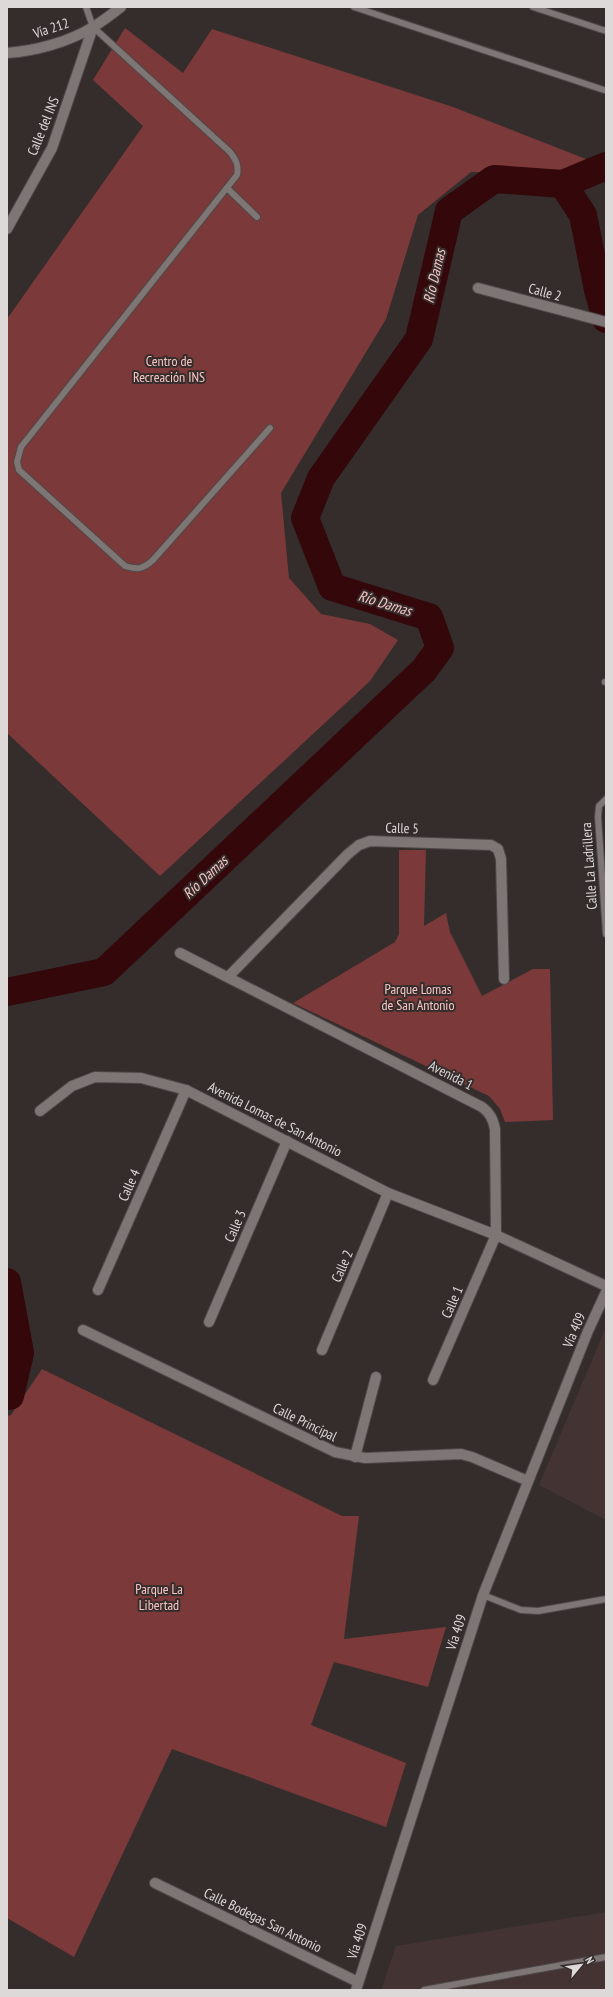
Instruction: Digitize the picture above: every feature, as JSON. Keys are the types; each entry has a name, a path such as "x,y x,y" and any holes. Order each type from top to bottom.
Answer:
{"street":[{"name":"Vía 212","path":"7,53 21,52 61,41 93,28 121,7"},
{"name":"Calle del INS","path":"7,229 52,148 93,28"},
{"name":"Calle 2","path":"478,288 601,321"},
{"name":"Calle 5","path":"228,977 348,854 359,845 370,841 491,845 498,849 501,859 504,979"},
{"name":"Avenida 1","path":"180,953 482,1107 489,1112 493,1120 494,1129 496,1235"},
{"name":"Avenida Lomas de San Antonio","path":"40,1111 72,1086 94,1077 142,1078 186,1090 388,1193 496,1235"},
{"name":"Calle 4","path":"98,1290 186,1090"},
{"name":"Calle 3","path":"210,1322 287,1141"},
{"name":"Calle 2","path":"322,1350 388,1193"},
{"path":"496,1235 606,1286"},
{"name":"Calle 1","path":"433,1380 496,1235"},
{"name":"Vía 409","path":"357,1986 483,1595 588,1332 606,1292"},
{"name":"Calle Principal","path":"82,1330 335,1452 355,1457 461,1454 472,1457 528,1481"},
{"path":"355,1457 376,1377"},
{"name":"Calle Bodegas San Antonio","path":"155,1883 357,1986"}],"lane":[{"path":"86,7 93,28 230,152 237,162 238,170 237,175 227,188 21,447 17,462 19,470 125,566 137,570 145,567 153,560 270,428"},
{"path":"354,7 604,90"},
{"path":"533,7 606,31"},
{"path":"227,188 257,218"},
{"name":"Calle La Ladrillera","path":"606,799 599,806 598,817 606,934"},
{"path":"483,1595 521,1610 538,1611 606,1598"},
{"path":"427,1989 606,1956"},
{"path":"427,1989 446,1990"}],"shaded area":[{"path":"606,1327 606,1520 539,1485"},
{"path":"606,1912 606,1990 381,1990 396,1946"}],"green space":[{"name":"Centro de Recreación INS","path":"125,28 183,73 212,29 453,107 591,161 562,174 471,172 418,215 386,319 281,493 289,578 321,614 370,624 398,640 370,681 160,876 7,733 7,319 143,126 93,80"},
{"name":"Parque Lomas de San Antonio","path":"399,850 426,850 424,926 446,913 450,932 482,996 533,969 550,969 553,1120 505,1122 500,1109 489,1096 293,1003 395,942 399,934"},
{"name":"Parque La Libertad","path":"42,1369 342,1516 359,1516 344,1639 446,1627 428,1687 334,1662 311,1725 406,1763 386,1827 172,1749 74,1957 7,1918 7,1416 11,1415"}],"waterway":[{"name":"Río Damas","path":"7,992 104,972 424,670 440,648 429,617 332,587 305,518 321,478 419,339 449,211 494,179 563,184 606,166"},
{"path":"563,184 583,215 598,290 606,319"},
{"name":"Río Damas","path":"7,1282 20,1353 10,1396 7,1396"}]}
